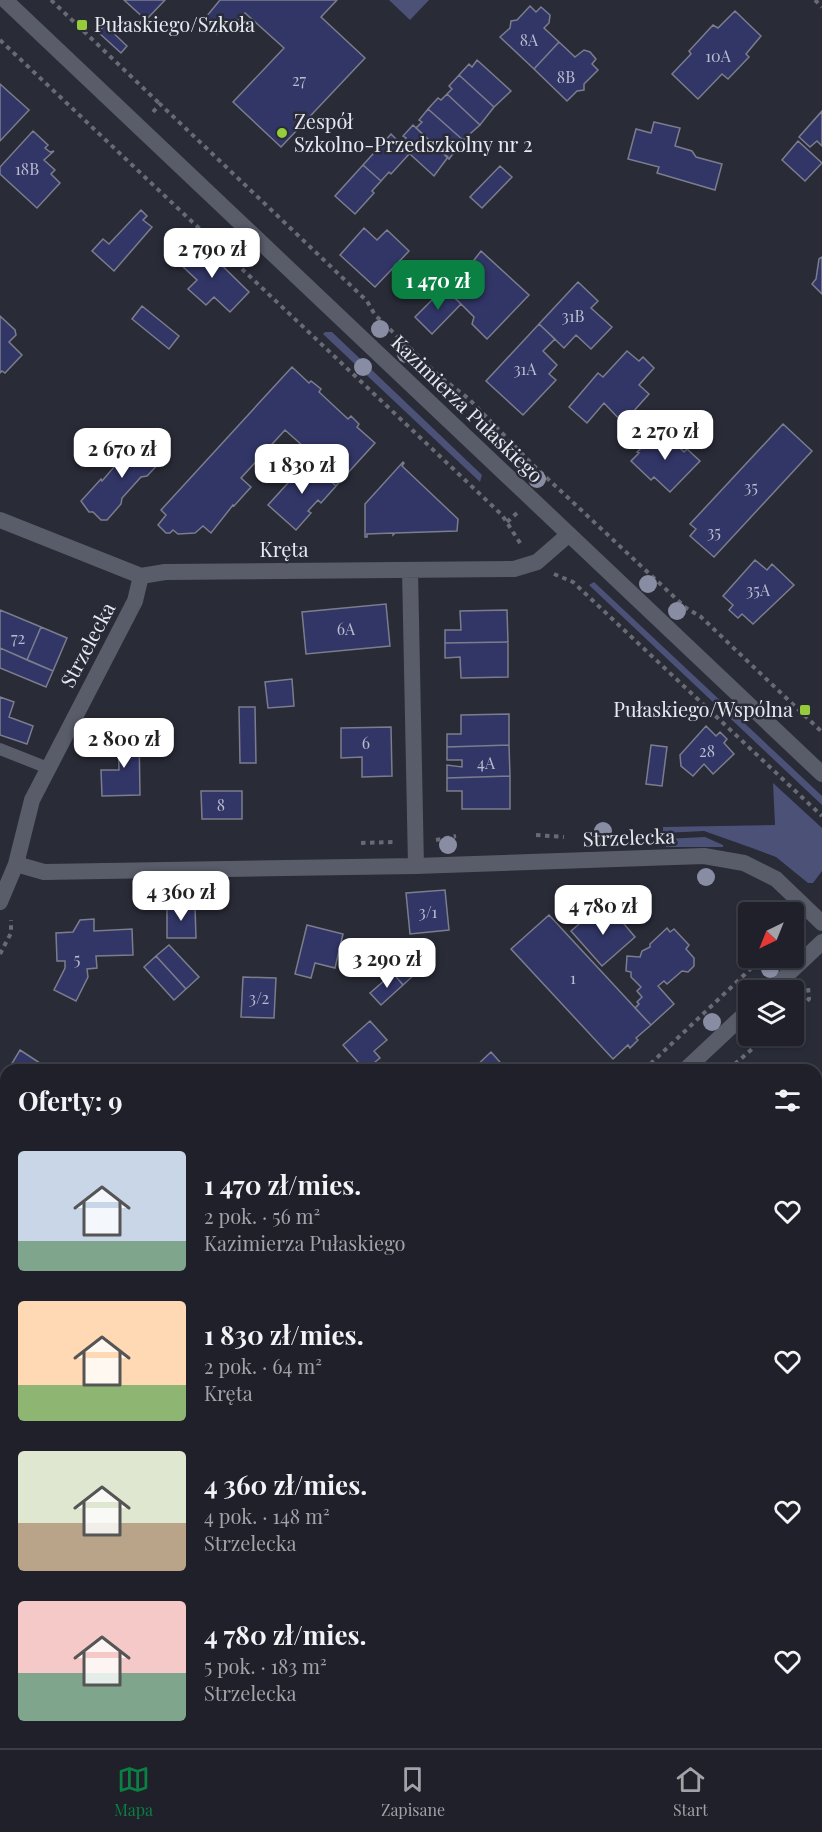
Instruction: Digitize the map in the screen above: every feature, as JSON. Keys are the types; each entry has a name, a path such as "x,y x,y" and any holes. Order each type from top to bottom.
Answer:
{"street":[{"name":"Kazimierza Pułaskiego","path":"5,0 822,774"},
{"name":"Kręta","path":"0,520 141,576 165,572 514,569 537,562 568,535"},
{"path":"410,570 416,866"},
{"name":"Strzelecka","path":"5,907 32,800 135,601 141,576"},
{"name":"Strzelecka","path":"16,864 44,872 416,866 704,856 744,863 776,879 822,923"},
{"path":"782,980 822,942"},
{"path":"691,1064 738,1020"}],"lane":[{"path":"0,749 48,768"}],"path":[{"path":"51,0 351,285 367,302 375,315 439,376 469,399 505,433 533,465 686,608 700,616 822,732"},
{"path":"815,0 822,7"},
{"path":"0,40 502,515 523,548"},
{"path":"148,117 160,104"},
{"path":"507,522 514,517"},
{"path":"550,573 573,582 822,816"},
{"path":"426,842 456,836"},
{"path":"0,954 11,933 5,907"},
{"path":"650,1064 751,968"},
{"path":"804,1003 809,999 808,987 815,981"},
{"path":"735,1064 755,1046"}],"shaded area":[{"path":"389,0 429,0 410,20"},
{"path":"332,332 482,475 480,482 323,334"},
{"path":"594,582 822,796 822,805 589,585"},
{"path":"773,783 822,828 822,871 813,883 808,883 776,857 704,831 663,833 663,827 775,825"},
{"path":"705,837 723,847 666,847 664,839"}],"building":[{"path":"124,0 165,0 146,20"},
{"path":"220,0 337,0 321,17 365,58 281,147 233,102 284,48 245,13 225,33 221,31 217,34 206,24 209,19 206,17"},
{"path":"530,6 536,12 541,7 550,15 549,23 544,28 559,42 534,69 500,37 510,28 511,21 517,20"},
{"path":"735,11 761,36 746,54 749,57 728,79 722,74 698,99 672,74 713,25 718,28"},
{"path":"105,25 127,46 121,53 98,32"},
{"path":"559,42 575,57 584,50 590,52 596,59 592,64 598,70 584,84 584,90 577,91 567,101 534,69"},
{"path":"477,60 511,91 494,107 459,75 469,64 472,67"},
{"path":"459,75 494,107 480,125 447,94 452,89 449,86"},
{"path":"0,84 29,110 0,141"},
{"path":"447,94 480,125 463,140 428,109 438,98 441,100"},
{"path":"428,109 463,140 449,159 416,128 422,122 419,120"},
{"path":"822,111 822,146 817,141 810,147 799,137"},
{"path":"654,122 680,128 675,146 692,151 696,157 722,164 715,190 657,173 659,167 628,159 636,129 651,133"},
{"path":"413,125 448,157 434,176 400,145 406,138 403,136"},
{"path":"33,131 48,145 45,148 50,152 54,151 44,160 55,170 51,174 60,183 37,208 0,174 0,167"},
{"path":"391,134 410,153 391,174 389,172 381,181 363,165"},
{"path":"798,141 822,163 805,181 782,160"},
{"path":"363,165 381,181 372,191 374,193 355,214 335,196"},
{"path":"500,166 512,177 482,208 470,197"},
{"path":"141,210 147,216 143,220 152,227 114,271 92,251 103,239 109,244"},
{"path":"364,228 377,240 387,230 409,251 375,287 340,255"},
{"path":"199,243 249,292 230,312 214,297 206,305 188,289 197,280 179,263"},
{"path":"481,251 529,295 487,339 472,324 474,317 449,292 473,266 471,264"},
{"path":"822,257 822,294 812,284 816,279 819,259"},
{"path":"578,282 598,301 591,308 612,327 591,349 576,335 564,348 539,324"},
{"path":"444,288 461,304 432,334 415,317"},
{"path":"142,306 179,336 169,349 132,319"},
{"path":"0,316 15,330 16,335 9,342 22,355 5,373 2,371 0,373"},
{"path":"539,324 555,339 543,351 557,365 549,374 556,380 523,415 486,381"},
{"path":"627,351 639,361 643,357 654,368 639,385 649,394 623,423 604,403 587,423 569,407 598,373 603,377"},
{"path":"292,367 309,383 311,381 321,389 319,392 348,419 351,416 359,424 357,427 375,443 336,486 308,461 313,455 285,430 241,478 251,487 211,533 203,526 195,533 178,534 173,530 166,533 158,525 166,515 161,510"},
{"path":"783,424 812,451 714,557 690,536 696,529 690,524"},
{"path":"661,430 684,452 687,449 700,461 670,492 654,477 651,480 631,461 639,453 637,452"},
{"path":"140,437 143,440 148,439 153,448 164,458 147,476 141,477 122,498 121,504 107,520 101,520 93,512 89,512 81,501 101,479 102,481"},
{"path":"308,461 336,486 321,503 318,500 308,511 311,513 296,530 268,505"},
{"path":"403,462 402,466 458,519 457,531 395,533 393,535 393,533 367,534 365,537 365,504"},
{"path":"755,560 767,570 772,564 794,585 753,624 742,614 738,618 729,610 733,605 723,596"},
{"path":"386,604 390,646 306,654 302,612"},
{"path":"0,610 41,627 27,660 0,648"},
{"path":"507,610 508,642 445,643 445,630 461,630 460,611"},
{"path":"41,627 67,638 53,671 27,660"},
{"path":"508,642 508,677 461,678 460,657 445,658 445,643"},
{"path":"0,648 53,671 46,687 0,668"},
{"path":"292,679 294,706 268,708 265,682"},
{"path":"0,697 14,702 9,717 33,726 27,744 0,735"},
{"path":"239,707 255,707 256,763 240,763"},
{"path":"509,714 509,745 447,747 447,734 461,734 461,715"},
{"path":"706,726 716,736 720,732 727,739 724,743 734,754 713,774 704,764 693,776 681,766 680,755"},
{"path":"391,727 392,776 362,777 362,757 341,758 341,728"},
{"path":"118,734 139,734 140,795 102,796 101,770 119,770"},
{"path":"509,745 510,776 447,778 447,765 462,767 462,760 447,760 447,747"},
{"path":"651,745 667,747 662,786 646,784"},
{"path":"510,776 510,809 462,809 462,791 447,791 447,778"},
{"path":"201,791 242,791 242,819 202,819"},
{"path":"445,890 449,930 410,934 406,893"},
{"path":"167,906 195,906 196,938 167,938"},
{"path":"614,912 635,937 602,966 571,931 585,919"},
{"path":"549,915 651,1025 636,1038 638,1040 630,1048 628,1045 613,1059 511,949"},
{"path":"94,919 94,931 132,929 133,955 96,956 97,968 87,969 88,977 76,1001 54,990 65,968 65,961 57,961 56,933 73,932 80,920"},
{"path":"307,925 343,934 335,968 315,963 311,978 295,974"},
{"path":"667,928 670,932 674,929 689,945 686,949 694,958 694,966 688,972 682,971 667,984 664,981 658,986 674,1004 651,1025 635,1008 642,997 637,991 641,987 631,977 631,972 626,971 627,956 640,957 642,951 650,947 650,944"},
{"path":"169,945 199,977 186,989 156,956"},
{"path":"415,953 426,964 403,985 393,973"},
{"path":"156,956 186,989 174,1000 144,967"},
{"path":"393,973 403,985 381,1005 370,993"},
{"path":"243,977 276,978 274,1018 241,1017"},
{"path":"370,1021 387,1040 374,1051 380,1058 372,1064 360,1064 343,1045"},
{"path":"20,1050 41,1064 12,1064"},
{"path":"491,1052 502,1064 478,1064"}],"place":[{"name":"Pułaskiego/Szkoła","path":"82,25"},
{"name":"Zespół Szkolno-Przedszkolny nr 2","path":"282,133"},
{"name":"Pułaskiego/Wspólna","path":"805,710"}]}
